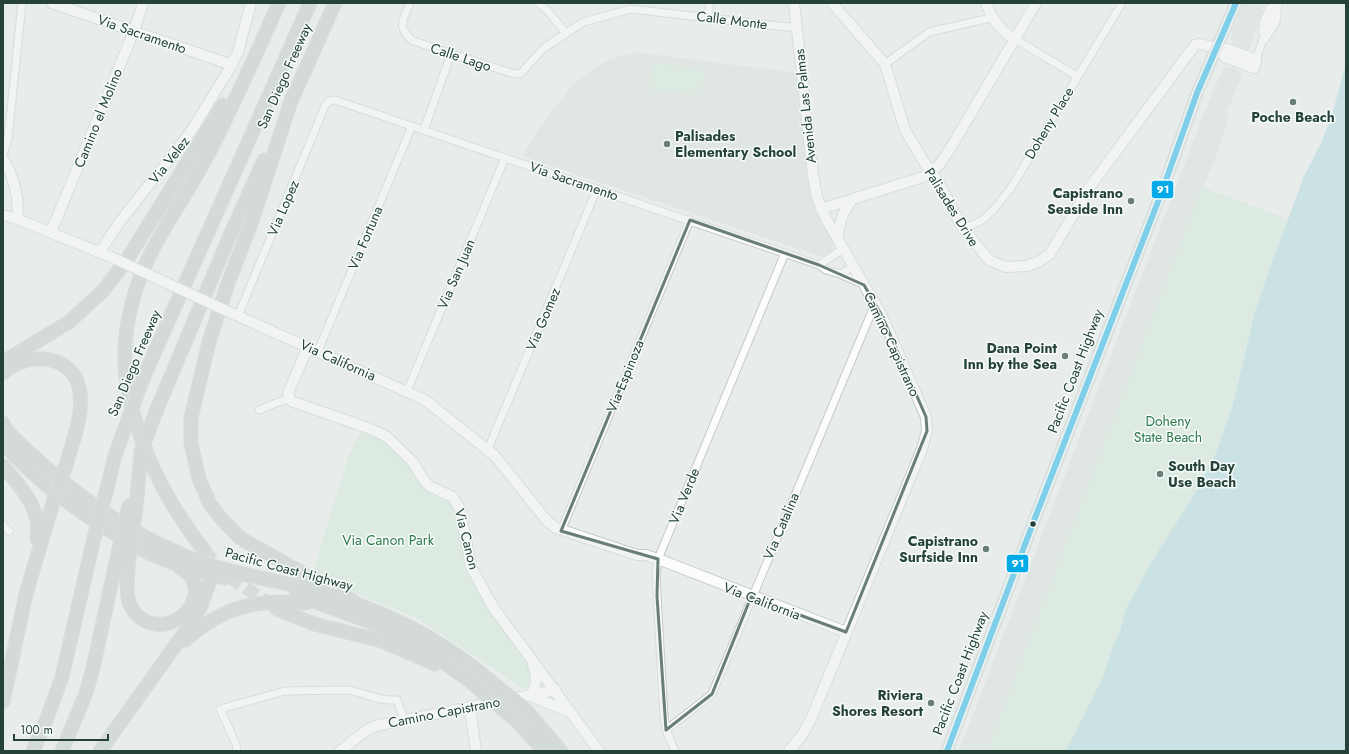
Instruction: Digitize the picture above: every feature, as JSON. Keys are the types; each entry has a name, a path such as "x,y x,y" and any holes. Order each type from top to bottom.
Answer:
{"highway":[{"path":"204,550 176,511 141,440 133,414 126,375 126,345 135,294 145,266 204,162 279,3"},
{"name":"San Diego Freeway","path":"33,751 62,677 114,459 144,376 310,3"},
{"name":"San Diego Freeway","path":"62,751 86,693 124,556 136,470 141,452 155,414 231,233 335,3"},
{"path":"3,362 69,322 103,291 128,258 238,80 252,62"},
{"path":"292,98 251,224 228,283 209,342 190,418 190,443 195,468 203,490 220,517 240,538 354,602"},
{"path":"3,373 18,363 41,358 48,359 63,366 75,378 80,391 81,408 67,462 32,568"},
{"name":"Pacific Coast Highway","path":"4,431 50,472 111,516 148,538 214,571 354,602 425,636 470,664 527,711 561,751"},
{"name":"Pacific Coast Highway","path":"4,431 38,477 111,530 150,553 295,594 384,627 416,644 448,664 519,723 544,751"},
{"path":"132,507 138,485 141,452"},
{"path":"3,466 30,500 39,528 32,568 15,638 3,702"},
{"path":"124,556 128,596 133,610 139,617 146,621 159,624 169,624 187,612 195,592 194,581 188,572 150,553"},
{"path":"100,751 173,650 201,606 214,571"},
{"path":"173,650 206,623 228,611 242,606 268,601 322,604"},
{"path":"277,609 314,624 382,641 421,657 471,682"}],"main road":[{"name":"Via Sacramento","path":"52,3 232,65"},
{"name":"Camino el Molino","path":"51,232 134,31 143,3"},
{"name":"Via Velez","path":"105,254 118,224 190,133 232,65 238,52 251,3"},
{"name":"Avenida Las Palmas","path":"794,3 813,175 822,209"},
{"name":"Palisades Drive","path":"834,3 884,64 905,130 939,183 962,227 989,260 1005,267 1027,266 1050,254 1072,214 1089,188 1193,47 1200,44 1216,48"},
{"path":"986,3 991,15 1008,36 1015,39"},
{"path":"822,209 923,177 932,172 950,149 1036,3"},
{"name":"Pacific Coast Highway","path":"947,751 993,634 1027,540 1162,194 1197,93 1236,3"},
{"path":"1216,48 1225,57 1255,64"},
{"path":"3,159 12,180 19,210 17,219"},
{"path":"816,190 826,198 838,204"},
{"path":"838,240 839,223 842,214 853,199"},
{"name":"Camino Capistrano","path":"789,751 802,735 811,719 922,449 927,431 926,417 876,304 853,267 822,209"},
{"name":"Via California","path":"3,215 17,219 105,254 425,400 488,449 503,463 547,521 561,531 637,555 644,561 658,563 669,571 679,568 751,597 846,632"},
{"path":"289,398 288,393 308,347"},
{"name":"Via Canon","path":"289,398 297,404 368,428 386,436 414,462 423,479 429,486 453,497 460,509 472,567 493,607 556,690 599,751"},
{"path":"532,659 537,677 535,687 530,696 571,712"},
{"name":"Camino Capistrano","path":"340,751 367,730 375,726 556,690"},
{"path":"470,708 476,751"}],"street":[{"path":"3,155 8,138 22,3"},
{"name":"Calle Lago","path":"410,3 402,23 404,34 412,40 511,73 520,74"},
{"path":"538,3 547,10 565,32"},
{"path":"709,3 709,18"},
{"name":"Doheny Place","path":"962,227 979,223 992,212 1011,188 1122,3"},
{"path":"1262,44 1264,20 1276,4"},
{"path":"1255,64 1262,44 1276,22 1276,4"},
{"name":"Calle Monte","path":"520,74 544,48 565,32 583,22 630,6 709,18 788,27 796,26"},
{"path":"884,64 929,32 986,19 991,15"},
{"path":"1015,39 1077,76"},
{"path":"424,130 451,54"},
{"name":"Via Sacramento","path":"329,101 335,100 690,220 819,265 826,270 840,274 864,285"},
{"name":"Via Lopez","path":"234,314 329,101"},
{"name":"Via Fortuna","path":"318,351 412,126"},
{"name":"Via San Juan","path":"407,391 505,158"},
{"name":"Via Gomez","path":"488,449 597,189"},
{"name":"Via Espinoza","path":"561,531 690,220"},
{"path":"819,265 843,249"},
{"name":"Via Verde","path":"675,751 666,730 657,596 658,563 785,253"},
{"path":"840,274 853,267"},
{"name":"Via Catalina","path":"666,730 712,694 751,597 876,304"},
{"path":"259,410 289,398"},
{"path":"3,525 9,531"},
{"path":"237,751 236,744 220,711 222,708 285,691 338,690 357,692 382,701 399,701 404,720"}],"highlighted area":[{"path":"690,220 819,265 864,285 882,316 926,417 927,431 846,632 751,597 712,694 666,730 657,596 658,559 561,531"}],"shaded area":[{"path":"1243,3 1265,3 1249,51 1243,49 1236,70 1243,73 1226,114 1229,116 1216,155 987,751 959,751 1210,98 1224,67 1231,69 1239,49 1232,46 1233,43 1230,38"},
{"name":"Palisades Elementary School","path":"634,52 796,73 809,170 832,234 833,251 822,257 522,156 537,131 572,85 603,62"}],"green space":[{"path":"653,63 705,71 701,94 649,90"},
{"name":"Doheny State Beach","path":"1202,187 1288,219 1255,312 1232,408 1216,453 1194,495 1152,561 1125,611 1120,632 1112,648 1104,675 1066,751 987,751"},
{"name":"Via Canon Park","path":"362,428 386,438 393,449 411,468 423,488 432,495 449,502 455,508 473,578 483,600 532,672 527,687 524,689 418,619 312,575 348,457"}],"water":[{"path":"1346,64 1346,751 1066,751 1104,675 1112,648 1120,632 1125,611 1152,561 1194,495 1216,453 1232,408 1255,312 1267,276 1304,176 1321,143 1331,118"}],"tunnel":[{"path":"204,550 222,572 273,606"}],"transit line":[{"name":"91","path":"947,751 1035,518 1161,194 1197,93 1236,3"}],"place":[{"name":"Poche Beach","path":"1293,102"},
{"name":"Palisades Elementary School","path":"667,144"},
{"name":"Capistrano Seaside Inn","path":"1131,201"},
{"name":"Dana Point Inn by the Sea","path":"1065,356"},
{"name":"South Day Use Beach","path":"1160,474"},
{"name":"Capistrano Surfside Inn","path":"986,549"},
{"name":"Riviera Shores Resort","path":"931,703"}]}
